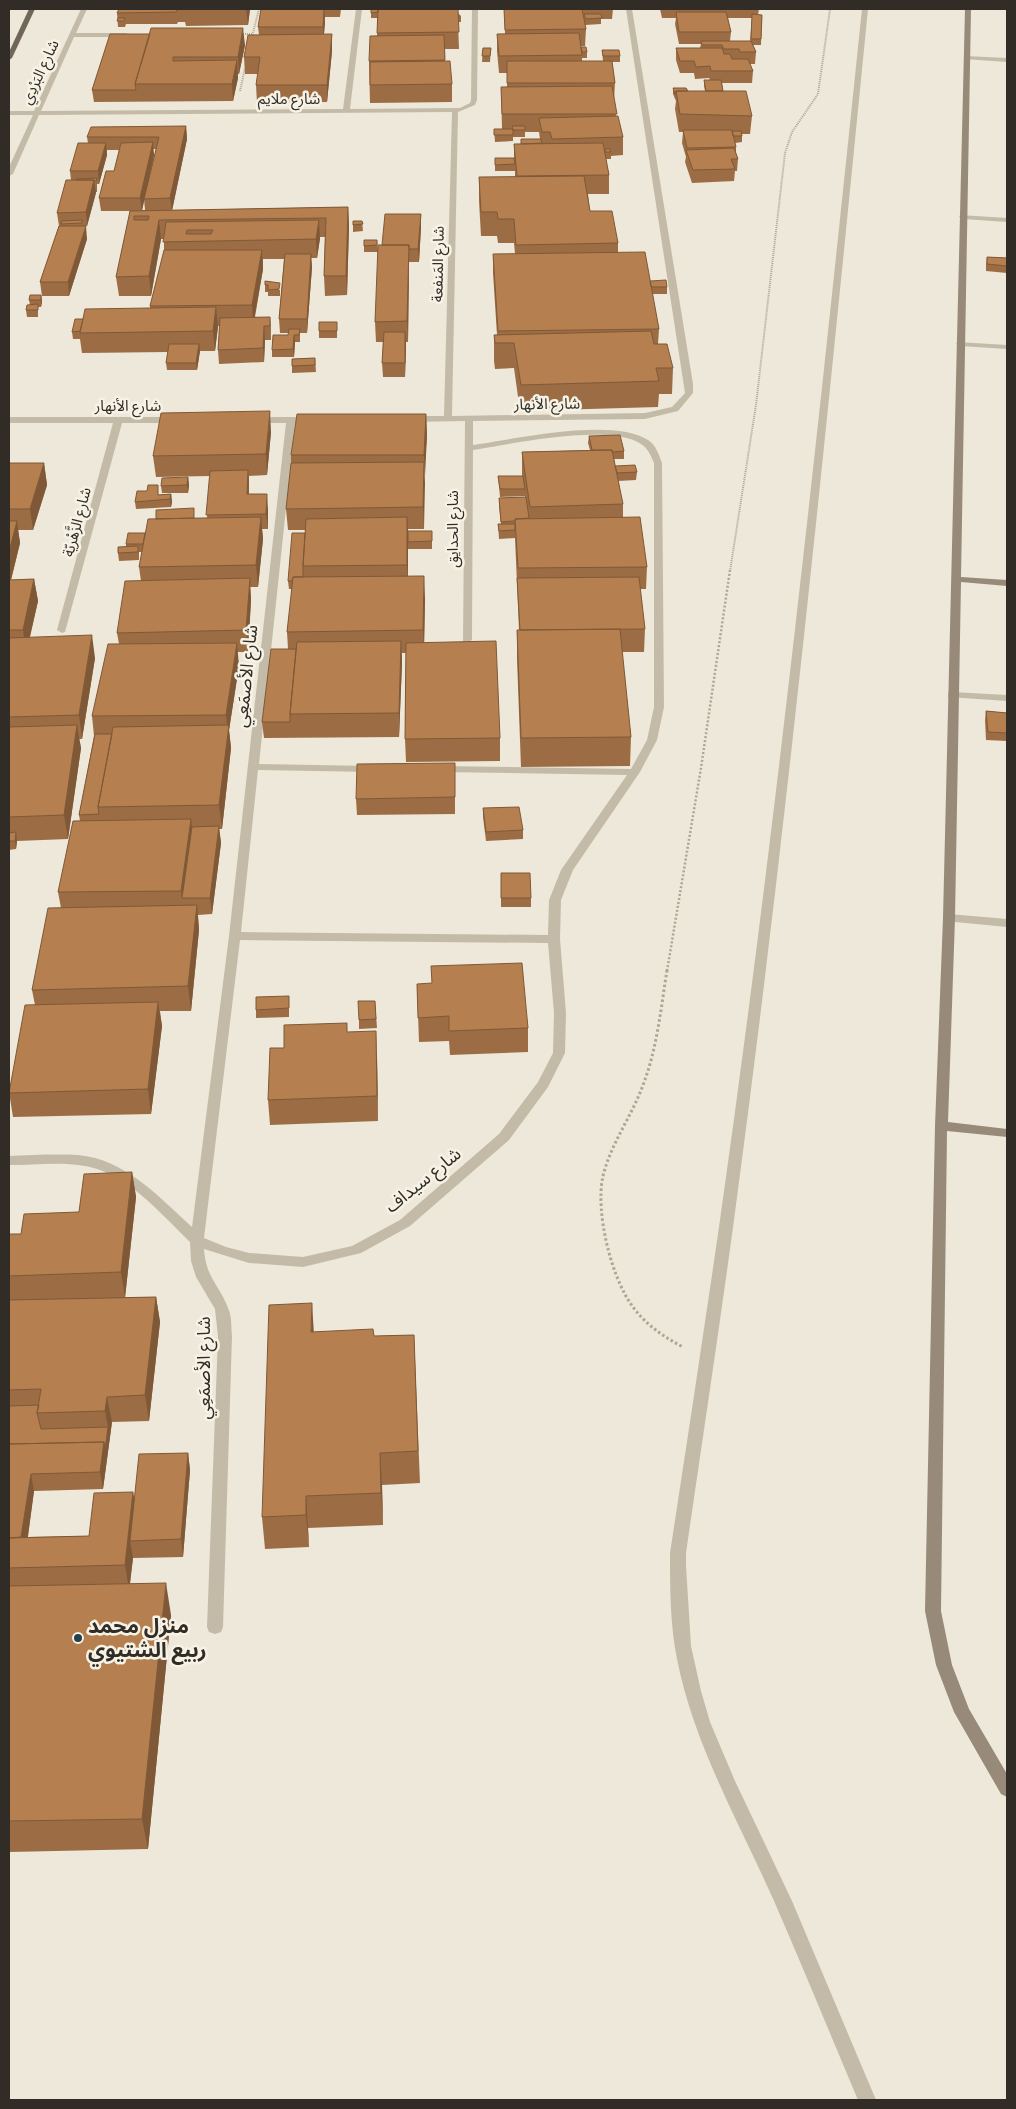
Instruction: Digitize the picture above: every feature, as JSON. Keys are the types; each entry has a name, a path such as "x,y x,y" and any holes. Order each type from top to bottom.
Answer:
{"main road":[{"path":"9,58 32,9"}],"street":[{"name":"شارع البَرْدِي","path":"9,174 35,113 84,9"},
{"path":"346,112 359,9"},
{"path":"455,110 468,107 474,100 475,9"},
{"name":"شارع الأنهار","path":"399,419 644,416 675,409 689,393 629,9"},
{"path":"865,9 853,110 832,334 776,836 727,1219 678,1553 678,1605 685,1659 700,1715 721,1772 784,1902 867,2100"},
{"path":"968,9 948,918 941,1126 933,1611 944,1665 962,1712 1007,1789"},
{"name":"شارع البَرْدِي","path":"71,35 130,35"},
{"path":"966,58 1007,60"},
{"name":"شارع ملايم","path":"9,113 455,110"},
{"name":"شارع المَنفعة","path":"448,419 455,110"},
{"path":"962,217 1007,220"},
{"path":"960,344 1007,347"},
{"name":"شارع الحدايق","path":"468,640 469,419"},
{"name":"شارع الأنهار","path":"9,420 185,420"},
{"name":"شارع الزَّهْريّة","path":"62,630 118,420"},
{"path":"243,420 311,420"},
{"name":"شارع الأصمَعِي","path":"216,1627 225,1336 222,1309 203,1277 198,1261 197,1240 235,936 291,420"},
{"name":"شارع سيداف","path":"9,1160 79,1160 109,1168 137,1185 197,1240 222,1251 249,1258 303,1262 356,1250 405,1223 504,1137 544,1084 558,1053 559,1038 560,1013 554,939 555,900 567,870 635,772 652,740 659,708 658,462 654,452 644,441 626,435 610,433 564,435 468,448"},
{"path":"956,578 1007,583"},
{"path":"952,695 1007,698"},
{"path":"254,767 381,769"},
{"path":"430,769 635,772"},
{"path":"948,918 1007,923"},
{"path":"235,936 554,939"},
{"path":"941,1126 1007,1132"}],"path":[{"path":"251,43 259,9"},
{"path":"707,1356 664,1337 646,1322 632,1306 619,1280 610,1251 602,1224 600,1201 603,1177 610,1154 634,1110 653,1052 701,768 756,405 785,153 792,132 818,94 830,9"},
{"path":"237,34 253,34"},
{"path":"235,112 247,60"}],"building":[{"path":"119,9 177,10 176,12 117,13"},
{"path":"261,9 324,9 323,27 258,27"},
{"path":"371,9 378,9 378,12 371,13"},
{"path":"378,9 458,9 459,32 377,33"},
{"path":"504,9 582,9 586,29 505,30"},
{"path":"676,12 726,12 731,32 679,32"},
{"path":"584,14 601,14 602,18 586,19"},
{"path":"752,14 762,15 761,39 751,39"},
{"path":"118,18 125,18 124,21 117,21"},
{"path":"151,28 243,28 238,57 173,57 173,61 237,60 232,84 135,84"},
{"path":"579,33 582,55 499,56 497,34"},
{"path":"110,34 150,34 135,84 136,90 92,90"},
{"path":"332,34 327,85 256,85 260,57 244,57 248,35"},
{"path":"444,35 445,60 369,61 370,36"},
{"path":"701,41 751,41 756,52 724,49 722,45 702,45"},
{"path":"581,47 586,47 587,52 582,52"},
{"path":"483,48 491,48 490,56 482,56"},
{"path":"676,48 722,48 724,54 730,54 732,59 748,59 753,71 711,71 710,66 696,67 694,61 680,61"},
{"path":"602,50 619,50 620,56 603,56"},
{"path":"450,61 452,84 370,85 370,62"},
{"path":"507,61 612,61 615,83 507,83"},
{"path":"704,80 721,80 723,91 706,91"},
{"path":"612,86 617,114 502,114 501,87"},
{"path":"673,88 686,88 688,91 676,91 675,94"},
{"path":"676,91 746,91 752,116 680,114"},
{"path":"618,116 623,137 552,139 550,132 542,132 539,118"},
{"path":"186,126 170,198 144,199 159,137 87,137 91,127"},
{"path":"512,126 525,126 525,130 513,130"},
{"path":"494,129 513,129 513,135 494,135"},
{"path":"683,130 732,130 736,147 687,148"},
{"path":"732,131 741,131 742,136 733,136"},
{"path":"521,139 541,139 542,143 521,144"},
{"path":"153,142 140,198 99,198 106,171 114,171 121,143"},
{"path":"78,143 106,143 98,171 70,171"},
{"path":"603,143 609,175 517,176 514,144"},
{"path":"734,148 738,159 731,159 735,169 693,170 686,150"},
{"path":"605,149 610,149 611,152 605,152"},
{"path":"495,158 514,158 515,164 495,165"},
{"path":"584,176 590,211 612,211 618,243 516,245 514,219 498,219 497,212 481,212 479,177"},
{"path":"97,178 96,181 76,180 76,179"},
{"path":"66,180 94,180 86,212 57,213"},
{"path":"348,207 346,276 324,276 326,218 159,220 149,276 116,277 130,211","holes":["134,216 149,216 148,220 134,220"]},
{"path":"385,214 421,214 418,249 409,249 409,245 382,245"},
{"path":"82,220 82,223 61,224 62,221"},
{"path":"319,220 316,239 163,242 166,222","holes":["187,230 213,230 211,234 186,234"]},
{"path":"353,221 362,221 363,224 353,225"},
{"path":"59,226 86,226 68,282 40,282"},
{"path":"364,240 377,240 377,245 364,246"},
{"path":"378,245 409,245 407,321 375,322"},
{"path":"164,250 262,250 252,305 150,306"},
{"path":"645,252 659,329 498,331 493,254"},
{"path":"285,254 311,254 307,319 279,319"},
{"path":"987,257 1007,258 1007,266 987,264"},
{"path":"666,280 667,287 651,287 650,281"},
{"path":"265,281 280,283 279,289 268,290 268,285 265,285"},
{"path":"30,295 41,295 41,300 29,300"},
{"path":"38,304 38,310 26,310 27,305"},
{"path":"216,307 213,331 80,333 85,309"},
{"path":"270,317 270,326 264,326 263,348 218,350 220,318"},
{"path":"75,319 83,319 80,331 72,332"},
{"path":"319,322 337,322 337,331 319,331"},
{"path":"289,329 300,329 299,335 294,335 293,349 272,350 273,335 288,335"},
{"path":"651,331 654,344 667,344 673,368 656,368 659,381 521,385 514,343 495,343 494,335"},
{"path":"384,332 405,332 405,363 382,363"},
{"path":"169,344 199,344 196,363 166,363"},
{"path":"315,358 315,365 292,366 292,359"},
{"path":"270,411 266,454 153,456 161,413"},
{"path":"297,414 426,414 424,455 291,455"},
{"path":"620,435 624,451 592,450 589,436"},
{"path":"612,450 623,504 530,507 522,452"},
{"path":"424,462 423,507 286,509 291,463"},
{"path":"9,463 44,463 30,509 9,509"},
{"path":"635,465 637,472 617,473 615,466"},
{"path":"248,470 247,494 267,494 266,514 206,515 210,471"},
{"path":"498,476 523,476 525,489 500,489"},
{"path":"188,477 187,485 161,486 162,478"},
{"path":"148,485 158,485 158,495 171,494 170,499 135,502 137,491 147,491"},
{"path":"526,497 529,518 501,522 499,498"},
{"path":"194,508 194,518 156,519 156,510"},
{"path":"261,517 256,565 139,567 148,519"},
{"path":"407,517 407,565 303,566 306,519"},
{"path":"640,517 647,567 518,568 515,519"},
{"path":"9,521 17,521 9,552"},
{"path":"498,524 515,524 515,530 499,531"},
{"path":"408,531 432,531 432,541 408,542"},
{"path":"128,533 145,533 143,544 126,544"},
{"path":"292,533 305,533 303,577 293,577 292,581 288,581"},
{"path":"138,546 138,552 118,553 118,547"},
{"path":"424,576 423,630 287,632 293,577"},
{"path":"639,577 645,629 520,630 517,578"},
{"path":"250,578 246,630 117,633 125,581"},
{"path":"34,579 23,630 9,630 9,580"},
{"path":"620,629 631,737 521,738 517,630"},
{"path":"92,635 79,715 9,717 9,638"},
{"path":"401,641 399,713 290,714 297,642"},
{"path":"496,641 500,738 405,739 406,643"},
{"path":"237,643 226,715 92,716 108,644"},
{"path":"271,649 296,649 290,722 262,722"},
{"path":"986,711 1007,713 1007,733 988,732"},
{"path":"77,725 64,815 9,817 9,727"},
{"path":"229,725 219,805 98,807 113,727"},
{"path":"95,734 112,734 98,807 99,814 79,815"},
{"path":"455,763 455,797 356,799 357,764"},
{"path":"519,807 523,830 486,832 483,808"},
{"path":"191,819 181,891 58,892 73,821"},
{"path":"219,826 210,898 182,898 192,827"},
{"path":"16,832 15,841 9,841 9,833"},
{"path":"501,873 530,873 531,898 501,898"},
{"path":"197,905 188,986 32,990 48,908"},
{"path":"522,963 528,1028 449,1031 449,1016 418,1018 417,984 432,983 431,966"},
{"path":"289,996 289,1008 256,1010 256,997"},
{"path":"358,1001 375,1001 376,1019 359,1020"},
{"path":"158,1002 148,1089 9,1093 25,1005"},
{"path":"347,1023 347,1032 376,1031 377,1096 268,1100 270,1048 284,1048 284,1025"},
{"path":"132,1172 121,1272 9,1276 9,1234 21,1234 24,1214 79,1212 84,1174"},
{"path":"156,1297 145,1395 107,1397 105,1411 37,1413 41,1389 9,1390 9,1300"},
{"path":"312,1303 311,1332 373,1329 374,1336 414,1335 418,1451 380,1453 381,1493 306,1496 306,1515 262,1517 269,1305"},
{"path":"39,1405 37,1413 41,1429 108,1427 105,1450 104,1442 9,1444 9,1406"},
{"path":"104,1442 100,1472 31,1474 21,1537 9,1538 9,1444"},
{"path":"188,1453 181,1539 130,1541 139,1454"},
{"path":"133,1492 125,1565 9,1568 9,1538 89,1536 94,1493"},
{"path":"166,1583 142,1819 9,1821 9,1586"}],"place":[{"name":"منزل محمد ربيع الشتيوي","path":"78,1638"}]}
